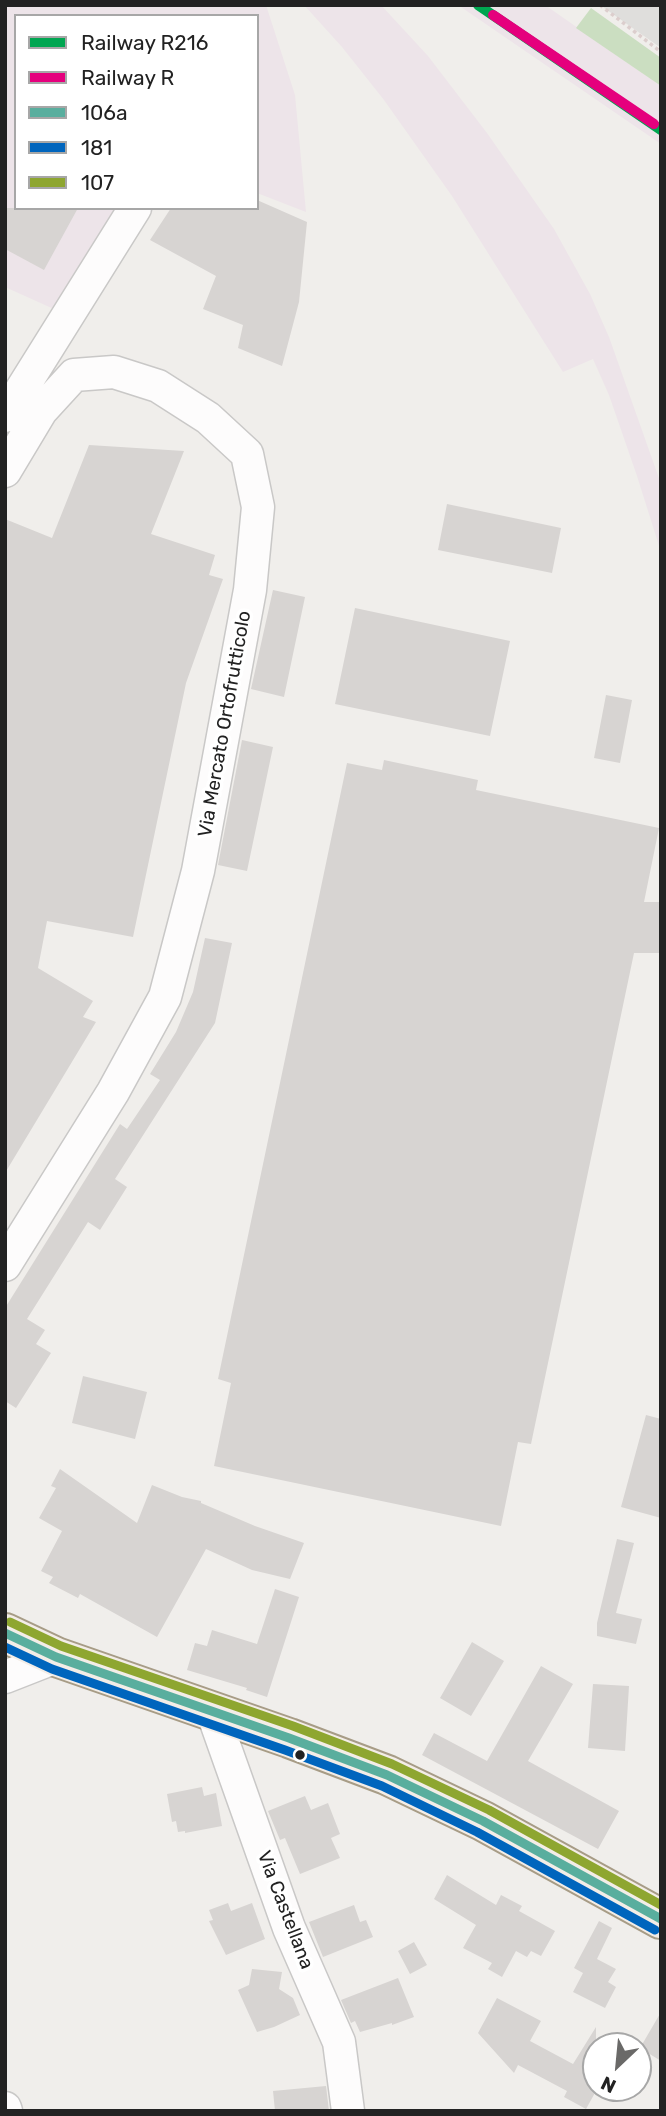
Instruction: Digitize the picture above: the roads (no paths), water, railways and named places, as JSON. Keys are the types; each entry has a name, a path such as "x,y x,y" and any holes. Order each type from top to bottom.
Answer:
{"main road":[{"path":"5,1633 57,1657 387,1775 483,1821 661,1919"}],"street":[{"path":"5,416 134,210"},
{"name":"Via Mercato Ortofrutticolo","path":"5,471 41,411 74,375 114,372 158,387 208,418 247,454 258,507 250,590 198,871 165,997 113,1092 5,1265"},
{"path":"5,1677 57,1657"},
{"name":"Via Castellana","path":"212,1711 289,1927 339,2042 348,2111"}],"rail line":[{"name":"R216","path":"478,5 661,130"},
{"name":"R","path":"493,15 654,124"}]}
